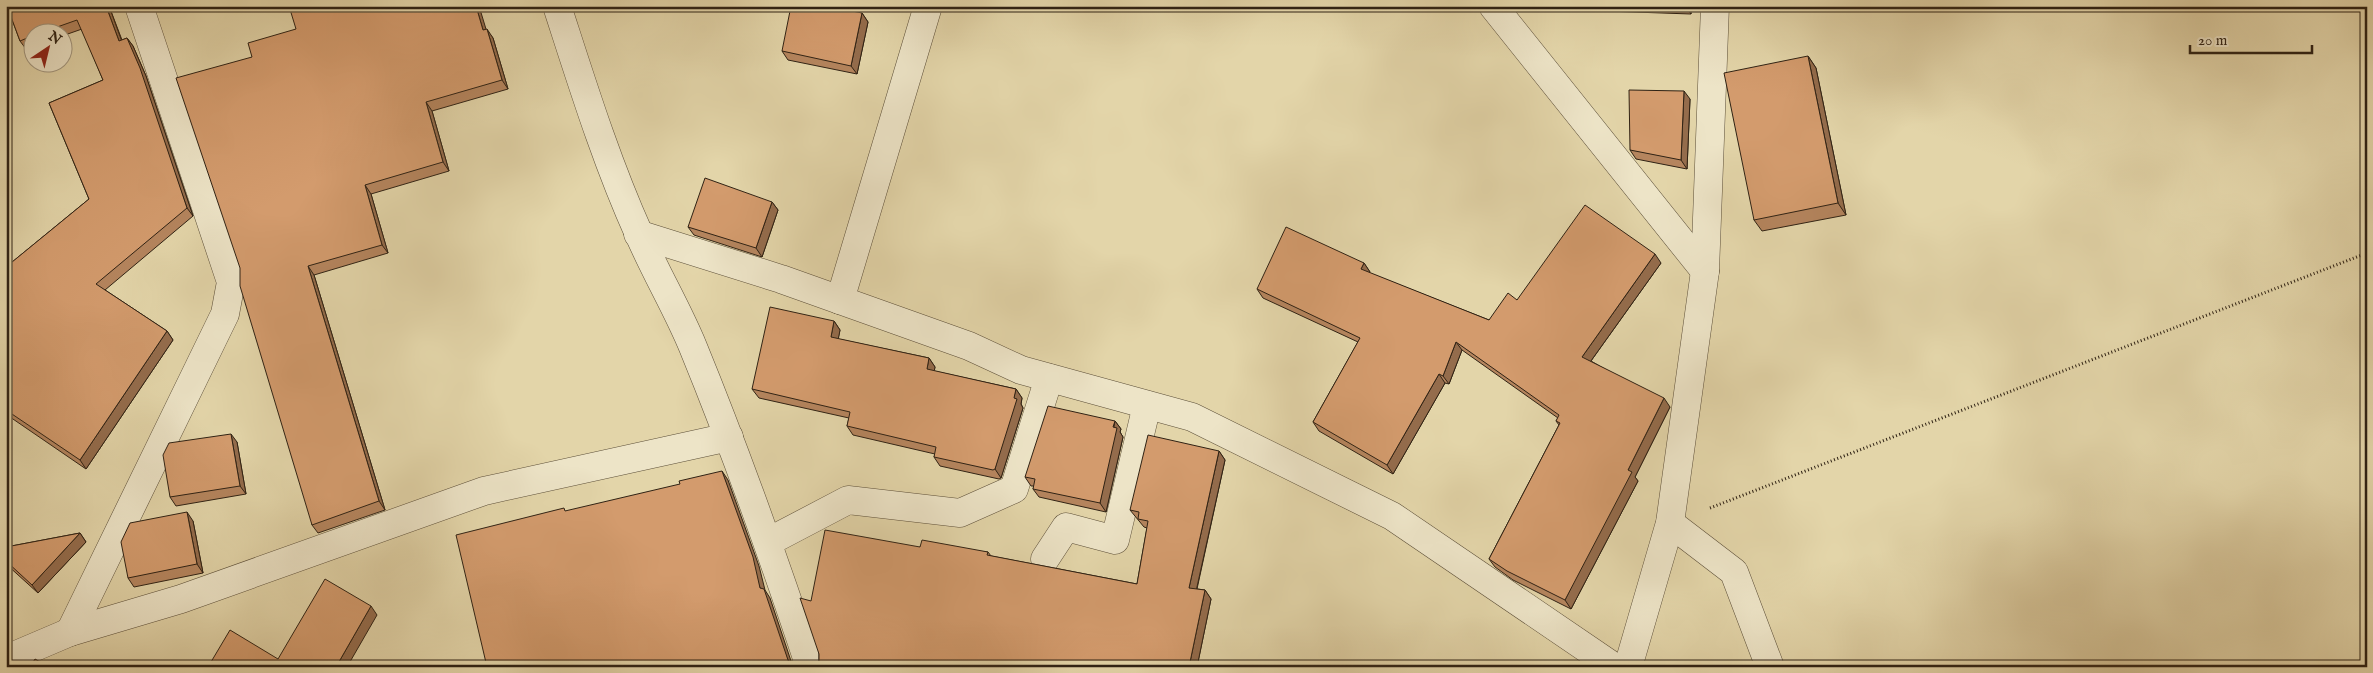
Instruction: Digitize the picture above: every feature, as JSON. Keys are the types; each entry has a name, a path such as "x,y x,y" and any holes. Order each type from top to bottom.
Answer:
{"street":[{"path":"70,632 225,314 231,282 139,6"},
{"path":"557,6 590,105 638,234 692,344 729,438 768,542 810,667"},
{"path":"840,300 928,6"},
{"path":"1494,6 1705,270"},
{"path":"1628,667 1670,523 1705,270 1715,6"},
{"path":"638,234 781,279 968,346 1021,370 1192,418 1392,516 1614,667"},
{"path":"768,542 848,500 960,513 1014,489 1049,378"},
{"path":"1045,559 1066,527 1115,540 1147,405"},
{"path":"6,661 70,632 181,599 484,491 729,438"},
{"path":"1670,523 1734,572 1770,667"}],"path":[{"path":"1670,523 2367,253"}],"building":[{"path":"7,6 106,6 119,41 127,38 140,68 187,208 96,284 167,331 80,460 6,410 6,267 89,199 49,103 103,80 77,20 71,22 22,22 22,40 20,41"},
{"path":"289,6 476,6 483,30 487,29 502,80 426,102 443,162 365,185 382,245 308,266 379,501 312,525 240,286 240,268 176,78 252,57 248,43 296,29"},
{"path":"791,6 827,6 862,13 851,66 782,51"},
{"path":"1808,56 1838,203 1754,220 1724,73"},
{"path":"1629,90 1684,91 1681,160 1630,150"},
{"path":"705,178 772,202 756,248 688,227"},
{"path":"1585,205 1655,254 1582,357 1664,398 1628,470 1632,472 1565,600 1507,571 1489,559 1560,423 1556,421 1559,415 1456,342 1443,376 1439,374 1387,465 1313,422 1360,338 1257,289 1286,227 1364,263 1361,269 1489,320 1508,293 1517,300"},
{"path":"770,307 834,321 831,337 929,358 927,369 1016,389 1014,398 1017,399 995,469 934,457 936,447 847,426 850,412 752,389"},
{"path":"1048,406 1115,421 1113,427 1117,428 1100,503 1033,489 1035,479 1025,477"},
{"path":"231,434 240,486 170,497 163,455 169,443"},
{"path":"1148,435 1219,451 1189,588 1205,590 1189,667 817,667 819,654 800,598 811,601 825,530 920,547 922,540 988,552 987,555 1137,584 1148,521 1138,519 1139,512 1130,510"},
{"path":"722,471 753,557 760,588 764,589 792,667 487,667 456,535 564,508 565,511 680,484 679,481"},
{"path":"187,512 197,564 128,578 121,542 130,523"},
{"path":"80,533 32,585 6,561 6,547"},
{"path":"325,579 371,606 336,667 208,667 230,630 278,659"},
{"path":"35,659 49,667 30,667"}]}
